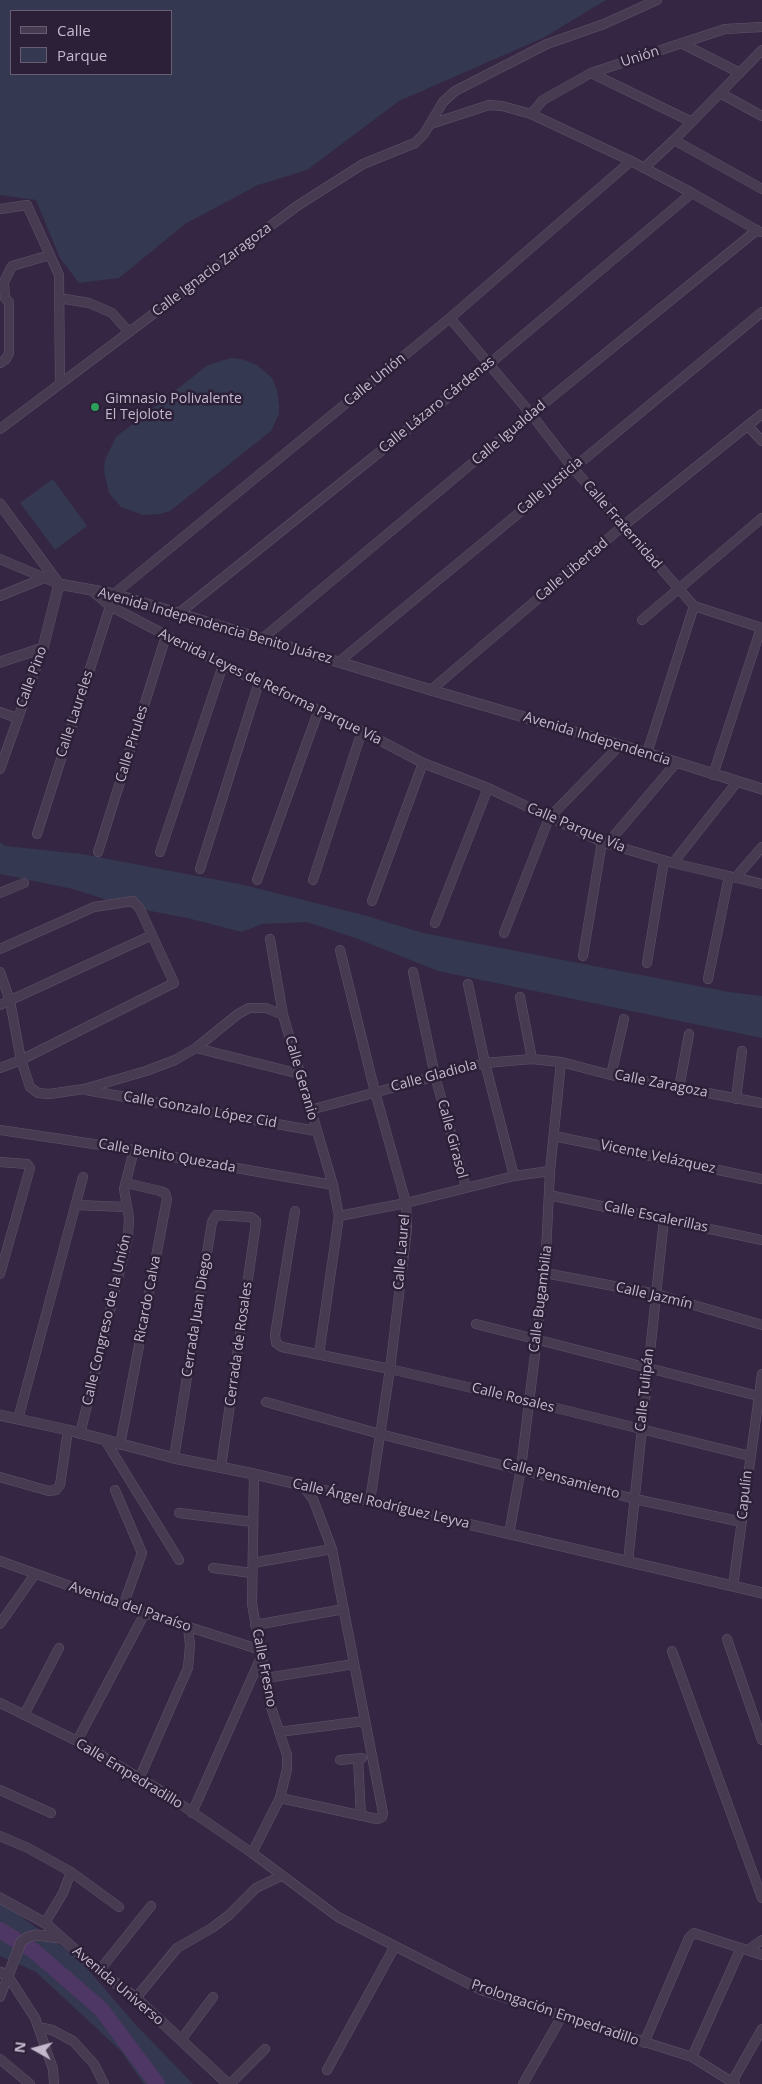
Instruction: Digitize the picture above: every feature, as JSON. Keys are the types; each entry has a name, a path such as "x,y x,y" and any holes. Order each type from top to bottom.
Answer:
{"street":[{"name":"Calle Ignacio Zaragoza","path":"0,429 297,206 363,164 414,143 430,124 443,102 455,91 547,44 604,24 657,0"},
{"name":"Unión","path":"531,114 543,100 591,73 725,29 762,27"},
{"path":"681,43 740,74"},
{"path":"644,168 762,50"},
{"path":"591,73 692,122"},
{"path":"720,93 762,116"},
{"path":"430,124 489,105 502,106 531,114 631,161 759,231"},
{"path":"674,140 762,189"},
{"name":"Calle Unión","path":"114,594 450,318 631,161"},
{"name":"Calle Lázaro Cárdenas","path":"178,614 488,365 692,193"},
{"path":"0,209 28,205 59,275 60,384"},
{"name":"Calle Igualdad","path":"262,639 531,414 759,231"},
{"path":"0,363 6,359 9,352 10,302 3,298 4,282 12,266 50,255"},
{"path":"59,298 89,303 112,314 129,332"},
{"name":"Calle Justicia","path":"340,661 762,312"},
{"name":"Calle Fraternidad","path":"450,318 531,414 572,468 694,606 761,628"},
{"name":"Calle Libertad","path":"430,690 623,526 762,414"},
{"path":"748,426 762,441"},
{"path":"0,504 59,584"},
{"path":"642,620 762,518"},
{"name":"Avenida Independencia Benito Juárez","path":"0,559 59,584 114,594 340,661 430,690"},
{"path":"0,596 44,578"},
{"name":"Calle Pino","path":"0,769 2,755 43,648 59,584"},
{"name":"Avenida Leyes de Reforma Parque Vía","path":"92,591 110,606 166,636 318,712 362,731 398,751"},
{"name":"Calle Laureles","path":"37,834 114,594"},
{"path":"647,753 694,606"},
{"path":"713,775 761,628"},
{"name":"Calle Pirules","path":"98,852 166,636"},
{"path":"0,662 43,648"},
{"path":"160,852 222,665"},
{"path":"200,868 259,682"},
{"name":"Avenida Independencia","path":"430,690 647,753 762,789"},
{"path":"0,712 17,718"},
{"path":"257,880 318,712"},
{"path":"313,880 362,731"},
{"path":"504,933 549,818 620,745"},
{"name":"Calle Parque Vía","path":"398,751 423,763 488,788 549,818 605,842 669,862 762,884"},
{"path":"372,901 423,763"},
{"path":"583,956 605,842 676,763"},
{"path":"647,963 669,862 737,782"},
{"path":"435,922 488,788"},
{"path":"708,979 733,877 762,847"},
{"path":"0,894 24,883"},
{"path":"0,949 94,907 133,901 140,909 174,983 21,1060 0,1068"},
{"path":"0,1005 152,935"},
{"name":"Calle Geranio","path":"270,939 283,1015 332,1185 339,1216"},
{"name":"Calle Laurel","path":"340,950 375,1092 406,1203 407,1229 390,1369 370,1501"},
{"path":"0,972 10,1001 21,1060 30,1088 38,1093 49,1094 84,1089 146,1072 175,1060 196,1048 238,1014 249,1008 266,1008 283,1015"},
{"name":"Calle Girasol","path":"413,972 435,1076 466,1188"},
{"path":"468,984 485,1063 514,1176"},
{"path":"520,997 532,1059"},
{"path":"611,1075 624,1019"},
{"path":"679,1088 689,1034"},
{"path":"196,1048 300,1074"},
{"path":"736,1099 742,1051"},
{"name":"Calle Gladiola","path":"310,1110 485,1063 532,1059 561,1062"},
{"name":"Calle Zaragoza","path":"561,1062 611,1075 762,1103"},
{"name":"Calle Bugambilia","path":"509,1534 520,1468 545,1273 550,1171 561,1062"},
{"name":"Calle Gonzalo López Cid","path":"84,1089 316,1131"},
{"name":"Calle Benito Quezada","path":"0,1130 134,1150 332,1185"},
{"name":"Vicente Velázquez","path":"554,1136 762,1179"},
{"name":"Calle Congreso de la Unión","path":"80,1434 128,1237 129,1218 124,1189 134,1150"},
{"path":"0,1162 27,1164 30,1168 0,1274"},
{"path":"319,1354 339,1216 406,1203 514,1176 550,1171"},
{"path":"18,1419 83,1177"},
{"name":"Ricardo Calva","path":"120,1445 168,1199 160,1191 126,1183"},
{"name":"Calle Escalerillas","path":"549,1195 762,1240"},
{"path":"76,1205 126,1207"},
{"name":"Calle Rosales","path":"296,1211 275,1335 276,1344 282,1347 390,1369 528,1401 750,1456"},
{"name":"Cerrada Juan Diego","path":"174,1458 212,1222 216,1215 222,1214 251,1217 256,1221"},
{"name":"Calle Tulipán","path":"628,1562 664,1219"},
{"name":"Cerrada de Rosales","path":"222,1467 256,1221"},
{"name":"Calle Jazmín","path":"545,1273 656,1294 762,1325"},
{"path":"476,1324 758,1396"},
{"name":"Capulín","path":"733,1586 762,1374"},
{"name":"Calle Pensamiento","path":"266,1402 380,1434 635,1498 742,1522"},
{"name":"Calle Ángel Rodríguez Leyva","path":"0,1415 68,1430 174,1458 254,1474 762,1593"},
{"path":"0,1477 49,1491 56,1490 60,1484 68,1430"},
{"path":"105,1440 179,1560"},
{"name":"Calle Fresno","path":"252,1853 280,1798 287,1769 287,1755 271,1707 252,1604 254,1474"},
{"path":"280,1798 377,1819 382,1817 383,1813 332,1549 313,1499 303,1486"},
{"path":"115,1490 142,1553 123,1606"},
{"path":"179,1513 253,1522"},
{"path":"253,1563 332,1549"},
{"name":"Avenida del Paraíso","path":"0,1562 262,1653"},
{"path":"213,1568 252,1573"},
{"path":"0,1624 35,1574"},
{"path":"255,1625 344,1610"},
{"path":"77,1741 145,1613"},
{"path":"139,1779 188,1668 190,1645 188,1627"},
{"path":"727,1639 762,1740"},
{"path":"24,1716 59,1648"},
{"path":"672,1651 762,1898"},
{"path":"192,1813 262,1653"},
{"path":"266,1678 354,1664"},
{"name":"Calle Empedradillo","path":"0,1703 77,1741 252,1853"},
{"path":"279,1732 364,1722"},
{"path":"340,1760 371,1758"},
{"path":"358,1759 361,1816"},
{"path":"0,1790 51,1813"},
{"path":"0,1836 28,1848 71,1872 119,1908"},
{"name":"Prolongación Empedradillo","path":"252,1853 338,1917 481,1990 692,2058 734,2083"},
{"path":"45,1923 63,1893 71,1872"},
{"path":"136,1998 177,1948 212,1928 229,1915 256,1888 281,1876"},
{"name":"Avenida Universo","path":"0,1898 45,1923 99,1971 136,1998 229,2084"},
{"path":"99,1971 151,1906"},
{"path":"644,2043 689,1938 694,1933 762,1955"},
{"path":"0,1997 4,1974 21,1942 36,1934 61,1938"},
{"path":"692,2058 745,1949 762,1940"},
{"path":"327,2070 395,1946"},
{"path":"4,1974 35,2018 52,2070 54,2084"},
{"path":"181,2040 213,1997"},
{"path":"523,2084 562,2016"},
{"path":"38,2027 52,2030 73,2042 94,2064 104,2084"},
{"path":"734,2083 762,2029"},
{"path":"229,2084 265,2049"},
{"path":"0,2059 30,2084"}],"green space":[{"path":"0,0 606,0 543,38 399,101 307,170 258,185 185,224 119,278 79,283 60,258 36,200 0,195"},
{"path":"231,358 241,359 257,365 272,378 277,390 279,414 271,431 170,511 160,514 143,515 121,507 109,493 104,471 105,460 116,437 208,365"},
{"path":"53,479 87,526 55,550 20,503"},
{"path":"0,842 5,846 82,854 244,885 367,916 423,933 729,992 762,996 762,1038 438,971 358,939 307,922 262,924 242,932 187,918 129,907 73,889 0,874"},
{"path":"0,1901 79,1959 136,2025 193,2084 144,2084 121,2051 36,1972 0,1956"}],"waterway":[{"path":"0,1930 34,1951 101,2009 157,2084"}],"place":[{"name":"Gimnasio Polivalente El Tejolote","path":"95,407"}]}
